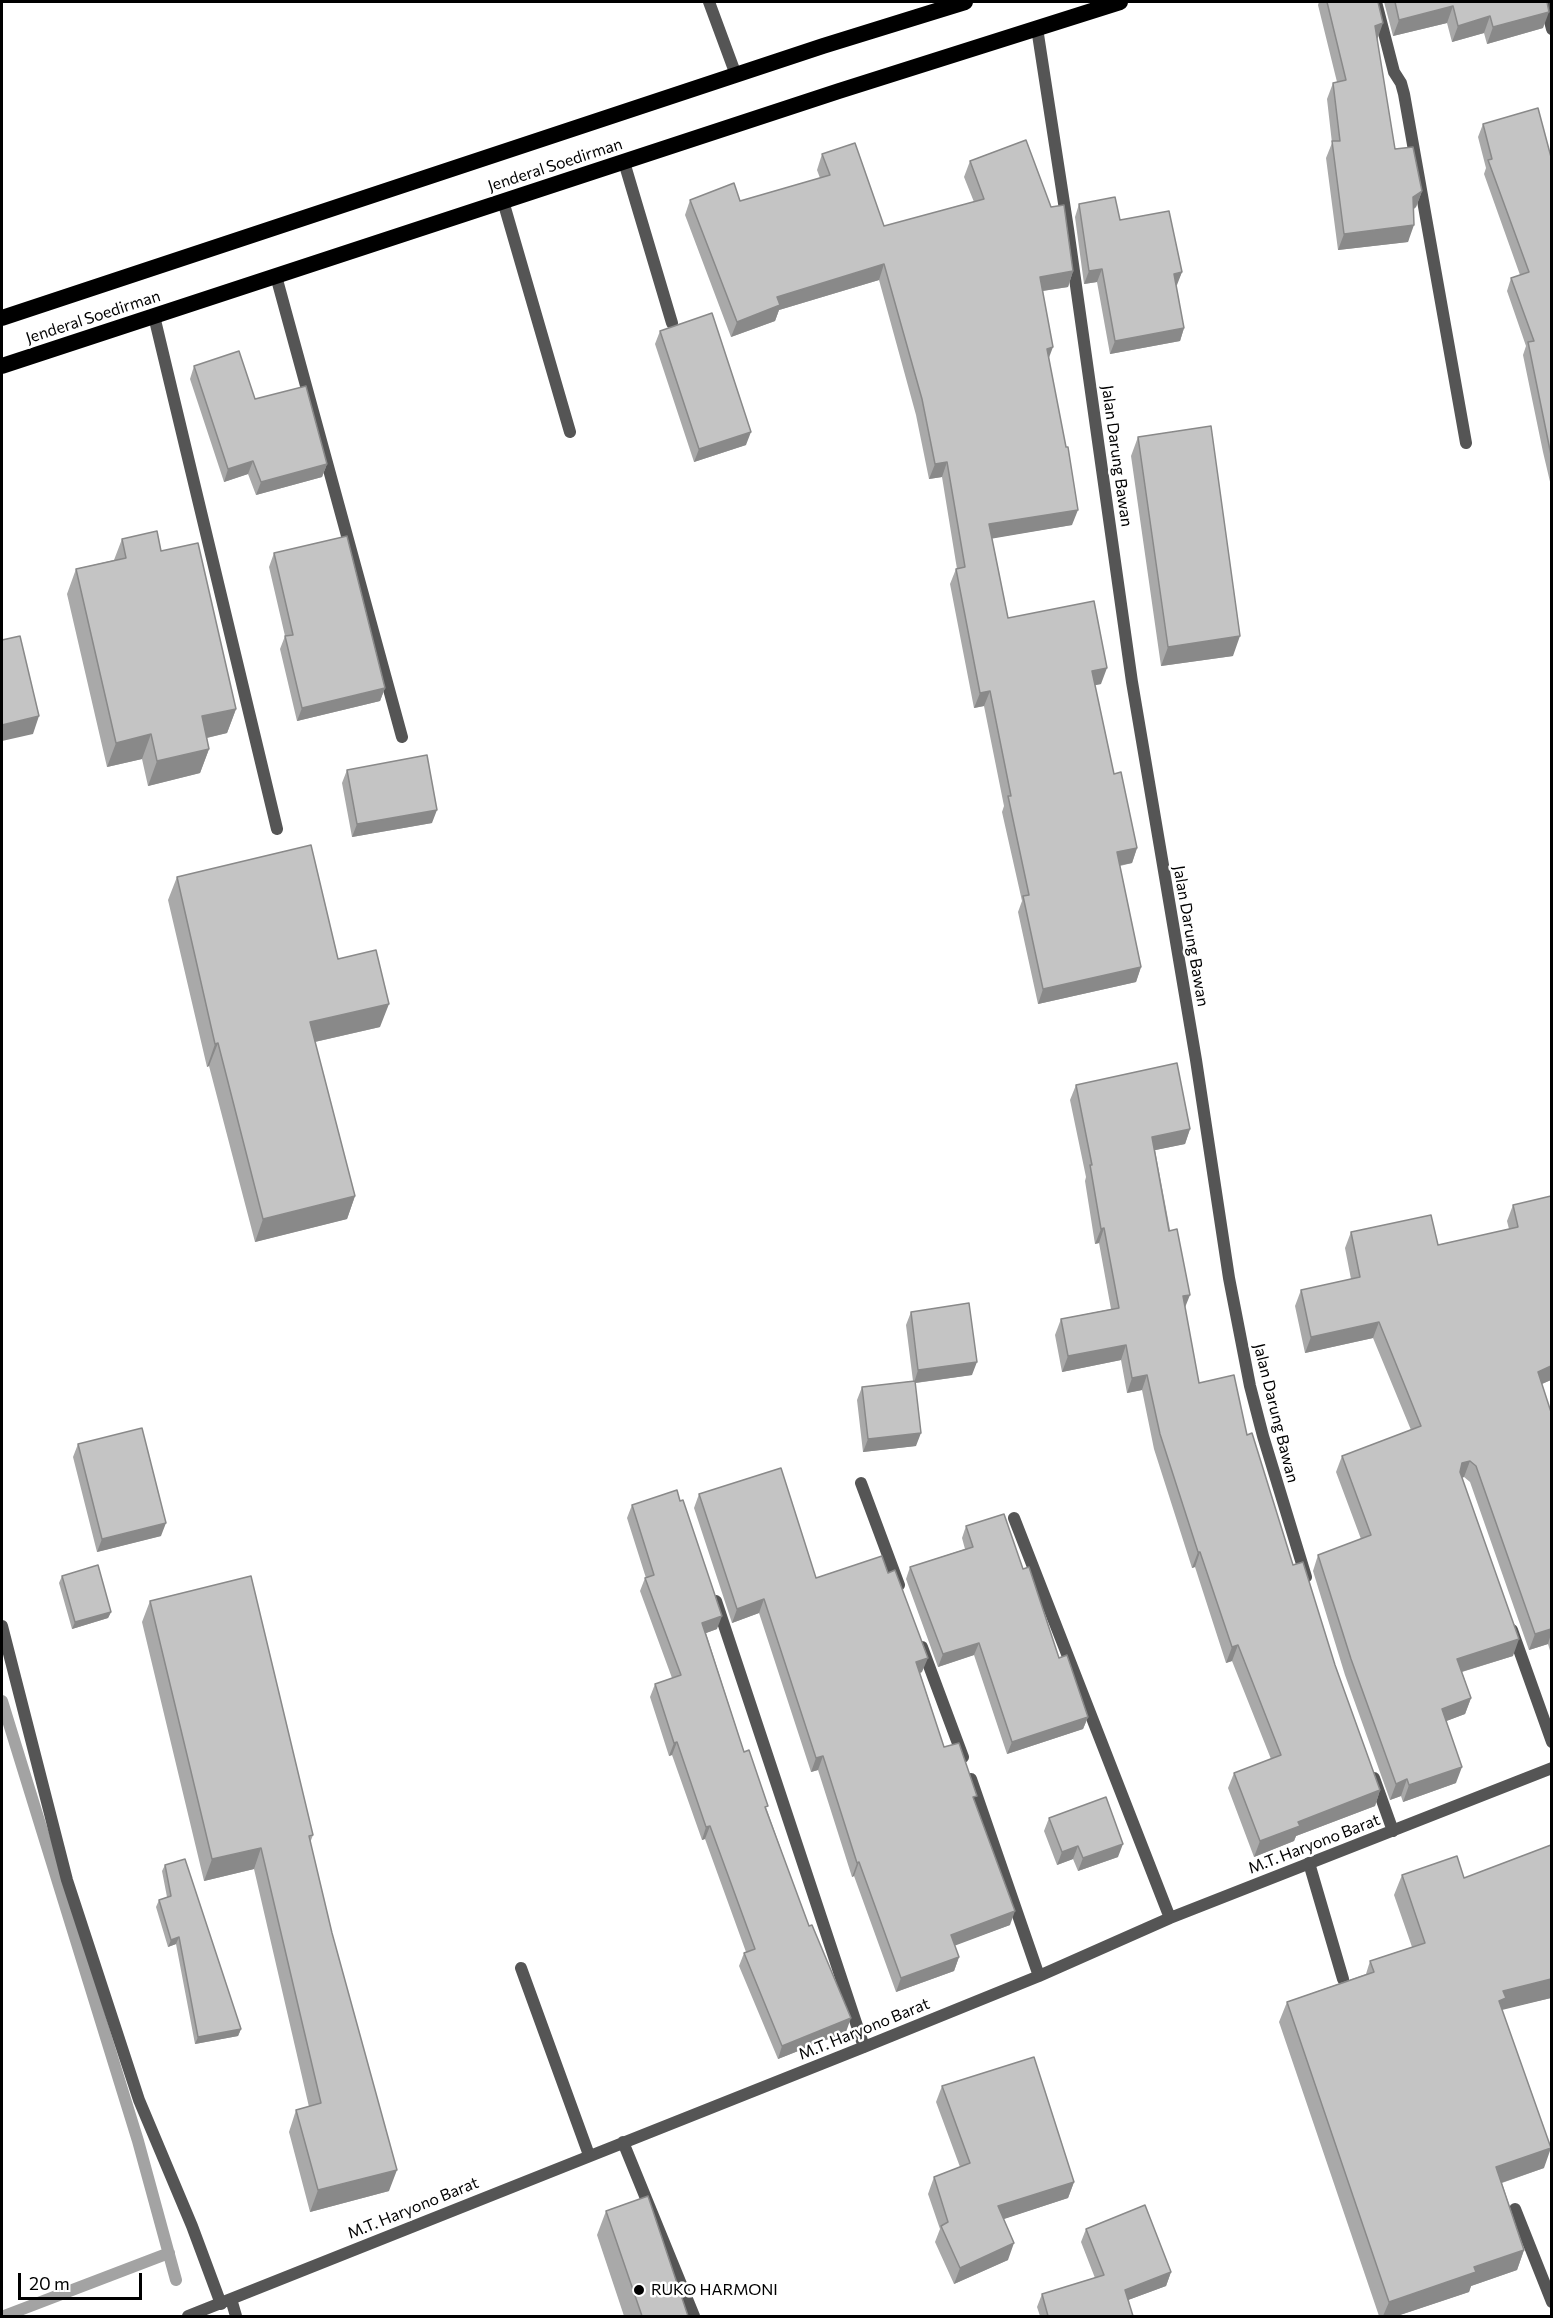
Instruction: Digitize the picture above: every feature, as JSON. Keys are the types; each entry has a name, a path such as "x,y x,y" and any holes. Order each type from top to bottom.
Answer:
{"highway":[{"name":"Jenderal Soedirman","path":"2,318 736,75 965,2"},
{"name":"Jenderal Soedirman","path":"2,366 1120,2"}],"street":[{"path":"709,2 736,75"},
{"path":"1377,2 1394,72 1401,82 1404,94 1466,443"},
{"path":"1545,2 1551,29"},
{"name":"Jalan Darung Bawan","path":"1036,28 1132,682 1196,1060 1229,1278 1250,1386 1309,1587"},
{"path":"624,162 672,323"},
{"path":"503,201 570,432"},
{"path":"276,276 402,737"},
{"path":"154,316 277,829"},
{"path":"861,1483 902,1595"},
{"path":"1014,1518 1170,1918"},
{"path":"711,1585 864,2047"},
{"path":"1509,1619 1551,1742"},
{"path":"2,1626 67,1880 139,2100 226,2302 236,2316"},
{"path":"919,1640 990,1830 1039,1976"},
{"path":"1370,1768 1393,1831"},
{"name":"M.T. Haryono Barat","path":"188,2316 864,2047 1039,1976 1170,1918 1551,1768"},
{"path":"1309,1863 1343,1980"},
{"path":"521,1968 589,2155"},
{"path":"623,2142 694,2316"},
{"path":"1515,2209 1551,2302"}],"building":[{"path":"1327,2 1378,2 1383,23 1375,26 1395,149 1413,147 1422,191 1413,197 1414,225 1344,234 1332,141 1340,141 1333,83 1346,80"},
{"path":"1395,2 1547,2 1549,12 1493,27 1490,16 1458,26 1453,6 1399,20"},
{"path":"1538,108 1551,157 1551,455 1528,342 1534,341 1511,278 1529,272 1488,160 1492,159 1483,124"},
{"path":"1026,140 1051,207 1064,205 1073,271 1040,277 1053,347 1047,349 1066,447 1068,447 1078,510 989,524 1008,618 1094,601 1107,668 1092,671 1114,774 1121,772 1137,848 1117,852 1141,967 1043,989 1023,896 1029,895 1008,796 1011,796 990,691 980,693 956,569 965,567 947,462 935,464 922,399 884,264 777,297 780,305 737,322 690,200 734,183 740,201 830,175 822,154 855,143 884,226 984,199 970,161"},
{"path":"1115,197 1120,220 1169,211 1182,272 1174,274 1184,328 1115,341 1102,269 1089,271 1079,204"},
{"path":"712,313 751,432 699,449 660,331"},
{"path":"239,351 255,399 306,386 327,464 261,482 253,461 228,469 194,366"},
{"path":"1211,426 1240,636 1168,647 1138,437"},
{"path":"157,531 161,551 198,543 236,709 202,716 209,749 157,761 151,734 116,743 76,569 126,558 122,539"},
{"path":"347,536 385,688 302,708 285,636 293,635 274,553"},
{"path":"20,636 39,716 2,725 2,640"},
{"path":"427,755 437,810 357,824 347,770"},
{"path":"311,845 338,959 376,950 389,1004 310,1022 355,1196 263,1219 218,1043 215,1044 177,877"},
{"path":"1177,1063 1190,1129 1152,1137 1169,1231 1177,1229 1190,1295 1183,1296 1199,1383 1234,1375 1247,1435 1252,1433 1293,1565 1303,1562 1335,1665 1380,1790 1298,1822 1300,1826 1260,1841 1234,1773 1281,1755 1238,1645 1232,1647 1200,1552 1198,1552 1160,1434 1147,1375 1132,1378 1126,1345 1068,1356 1061,1319 1119,1308 1104,1228 1101,1229 1090,1165 1092,1165 1076,1085"},
{"path":"1551,1196 1551,1366 1538,1372 1551,1412 1551,1629 1535,1634 1476,1466 1470,1461 1462,1463 1460,1472 1519,1639 1457,1659 1471,1698 1442,1709 1462,1767 1409,1785 1407,1779 1396,1784 1351,1659 1318,1555 1371,1535 1342,1456 1421,1426 1379,1322 1311,1337 1301,1290 1360,1277 1351,1232 1431,1215 1438,1245 1518,1227 1513,1205"},
{"path":"969,1303 977,1362 918,1370 911,1312"},
{"path":"915,1381 921,1433 868,1439 862,1387"},
{"path":"142,1428 166,1523 102,1539 78,1444"},
{"path":"781,1468 816,1578 882,1556 888,1573 895,1570 928,1658 916,1662 944,1747 959,1743 977,1796 973,1797 1015,1911 951,1935 959,1957 901,1978 859,1862 857,1863 823,1756 816,1758 764,1599 737,1609 699,1494"},
{"path":"677,1490 680,1501 683,1500 722,1616 702,1623 744,1752 749,1750 768,1806 765,1807 809,1926 812,1925 851,2018 782,2046 744,1953 755,1949 710,1826 706,1827 677,1742 674,1743 655,1684 681,1675 645,1578 654,1575 632,1505"},
{"path":"1004,1514 1023,1569 1029,1567 1059,1658 1067,1655 1088,1717 1012,1742 979,1643 943,1654 910,1567 973,1547 966,1526"},
{"path":"98,1565 111,1612 75,1622 62,1576"},
{"path":"251,1576 313,1835 309,1836 332,1933 397,2170 318,2190 296,2110 321,2103 261,1848 212,1859 150,1601"},
{"path":"1106,1797 1123,1844 1083,1858 1078,1846 1062,1852 1049,1818"},
{"path":"1551,1845 1551,1979 1503,1991 1506,1998 1499,2001 1551,2148 1496,2167 1524,2250 1474,2267 1476,2272 1389,2302 1287,2002 1374,1972 1370,1961 1425,1943 1402,1875 1457,1856 1464,1878"},
{"path":"185,1859 241,2029 198,2037 179,1937 171,1940 159,1900 171,1896 165,1865"},
{"path":"1034,2057 1074,2182 998,2206 1014,2243 960,2268 941,2226 948,2222 934,2177 970,2163 942,2086"},
{"path":"648,2196 688,2316 642,2316 606,2211"},
{"path":"1145,2205 1171,2272 1125,2290 1133,2316 1048,2316 1042,2294 1104,2275 1086,2229"}],"waterway":[{"path":"2,1701 138,2141 176,2280"},
{"path":"4,2316 169,2253"}],"place":[{"name":"RUKO HARMONI","path":"639,2290"}]}
